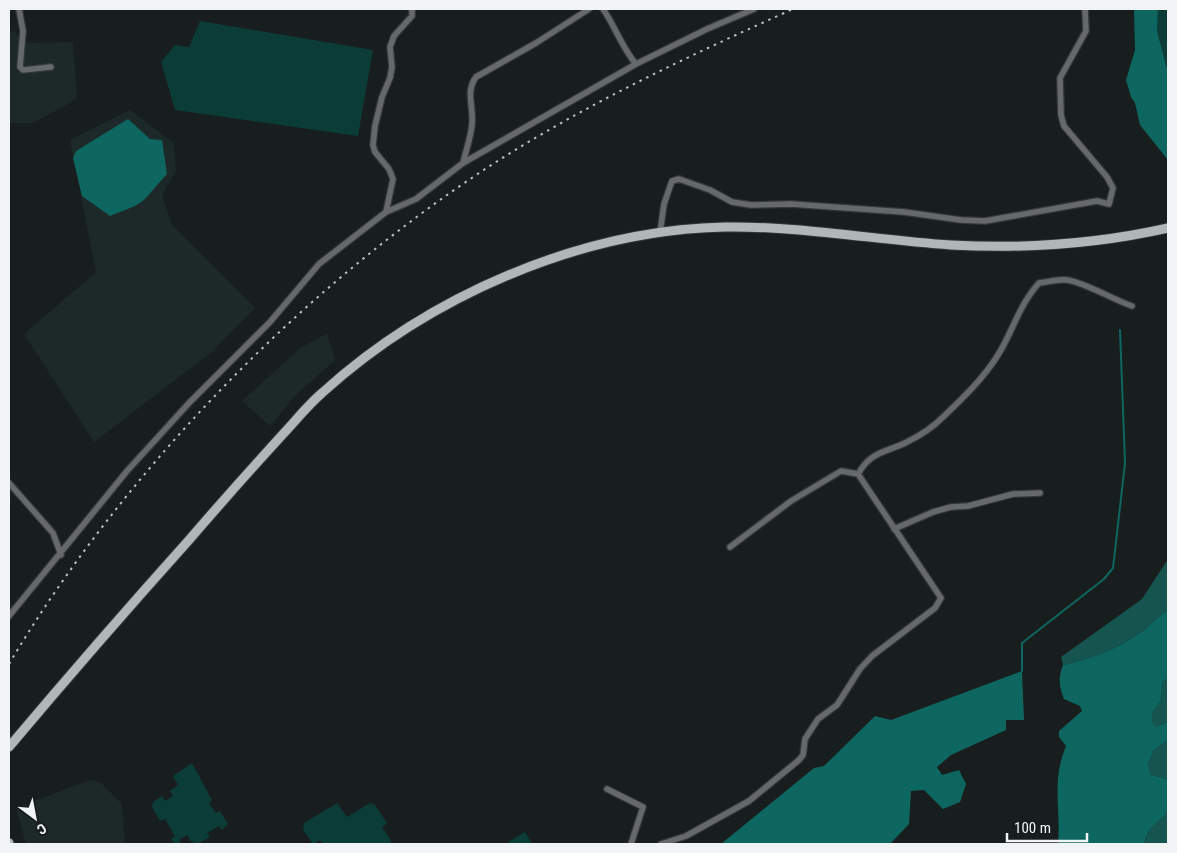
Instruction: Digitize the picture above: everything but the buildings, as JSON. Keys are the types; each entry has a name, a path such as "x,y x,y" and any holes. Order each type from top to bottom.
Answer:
{"main road":[{"path":"9,747 265,454 319,395 355,364 393,337 461,298 536,264 572,251 632,236 723,227 786,229 952,245 1048,247 1139,235 1168,228"}],"street":[{"path":"19,9 23,31 20,68 23,70 51,68"},
{"path":"386,212 393,179 389,169 375,152 372,144 382,97 390,78 390,47 394,36 412,16 412,9"},
{"path":"463,163 472,123 470,94 472,82 476,77 536,43 589,9"},
{"path":"603,9 614,25 628,54 636,64"},
{"path":"9,616 128,471 189,403 270,322 319,264 386,212 416,199 463,163 636,64 707,29 754,9"},
{"path":"660,233 669,190 672,182 679,179 710,190 732,202 751,205 791,204 904,212 961,220 985,221 1097,202 1109,204 1114,188 1064,126 1061,115 1060,78 1086,31 1085,9"},
{"path":"858,474 865,462 873,456 908,442 940,420 977,383 998,356 1026,297 1039,283 1067,280 1102,292 1112,299 1132,306"},
{"path":"662,844 686,836 749,801 799,760 803,755 806,739 818,719 837,705 860,669 872,656 935,608 941,598 858,474 841,471 791,501 730,547"},
{"path":"9,482 53,533 61,554"},
{"path":"894,528 933,512 951,507 968,506 1013,494 1040,493"},
{"path":"608,789 643,807 631,844"}],"shaded area":[{"path":"1134,9 1158,9 1157,31 1168,72 1168,160 1140,125 1135,103 1131,97 1126,80 1135,50"},
{"path":"1158,9 1168,9 1168,72 1157,31"},
{"path":"200,21 373,50 358,136 175,110 161,62 175,45 189,47"},
{"path":"14,30 23,43 73,42 77,99 33,123 9,123 9,34"},
{"path":"130,110 174,143 176,171 162,195 172,225 255,308 212,352 94,442 24,334 96,272 70,140"},
{"path":"128,119 150,139 162,140 167,174 144,200 135,206 110,216 82,196 73,158 76,151"},
{"path":"327,333 335,360 295,396 270,426 242,401 299,349"},
{"path":"1168,559 1168,610 1141,632 1114,648 1093,657 1063,665 1061,657 1142,599"},
{"path":"1168,610 1168,678 1163,682 1160,702 1154,711 1152,719 1155,727 1168,722 1168,740 1154,750 1148,764 1151,775 1168,779 1169,805 1166,813 1149,831 1144,844 1058,844 1057,795 1061,759 1066,746 1059,737 1059,731 1082,711 1080,706 1064,699 1060,682 1063,665 1093,657 1114,648 1141,632"},
{"path":"1022,671 1024,720 1006,720 1006,730 951,755 937,767 942,775 959,770 966,784 960,802 943,809 924,790 911,791 909,824 890,844 721,844 814,768 824,766 875,716 891,720"},
{"path":"1168,678 1168,722 1155,727 1152,716 1160,702 1163,682"},
{"path":"1168,740 1168,779 1151,775 1148,764 1154,750"},
{"path":"192,763 212,800 209,803 216,813 220,811 228,824 222,830 219,826 207,833 210,837 197,844 191,841 187,835 179,840 181,844 175,844 171,839 175,836 165,819 160,821 152,807 153,802 162,796 165,801 173,796 170,791 178,785 173,776"},
{"path":"90,780 101,783 122,804 125,844 26,844 16,808"},
{"path":"337,803 347,817 370,803 375,805 387,823 382,827 391,841 390,844 323,844 320,840 313,844 303,830 304,823"},
{"path":"1168,807 1168,844 1144,844 1151,829"},
{"path":"525,832 532,844 510,844 508,842"}],"waterway":[{"path":"1022,671 1022,643 1104,579 1113,568 1125,463 1120,330"}],"railway":[{"path":"9,664 55,592 107,521 164,452 224,386 289,323 356,265 425,211 496,162 532,140 641,80 793,9"}]}
